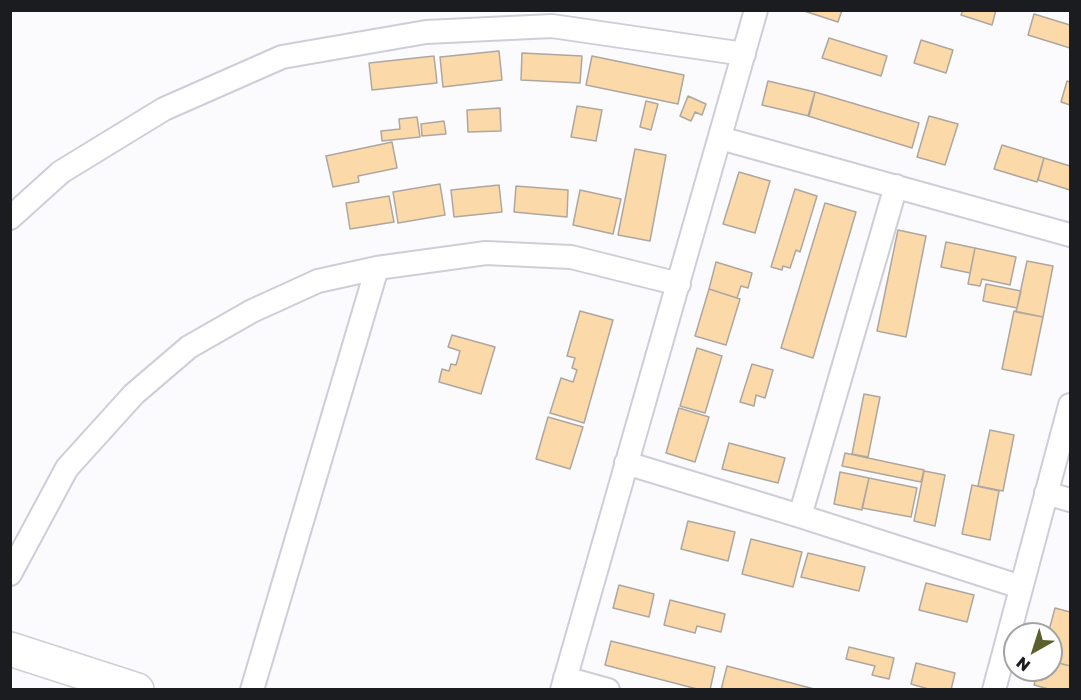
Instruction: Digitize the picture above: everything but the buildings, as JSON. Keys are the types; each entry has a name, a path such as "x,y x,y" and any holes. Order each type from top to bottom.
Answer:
{"street":[{"path":"608,690 563,684 756,10"},
{"path":"10,218 61,172 164,109 282,57 426,32 552,26 744,54"},
{"path":"720,138 1071,235"},
{"path":"800,516 896,186"},
{"path":"10,574 67,468 134,394 189,347 252,311 318,281 377,268 486,253 571,257 679,284"},
{"path":"252,690 377,268"},
{"path":"994,690 1071,405"},
{"path":"626,463 1021,587"},
{"path":"1046,494 1071,500"},
{"path":"10,649 138,690"}]}
